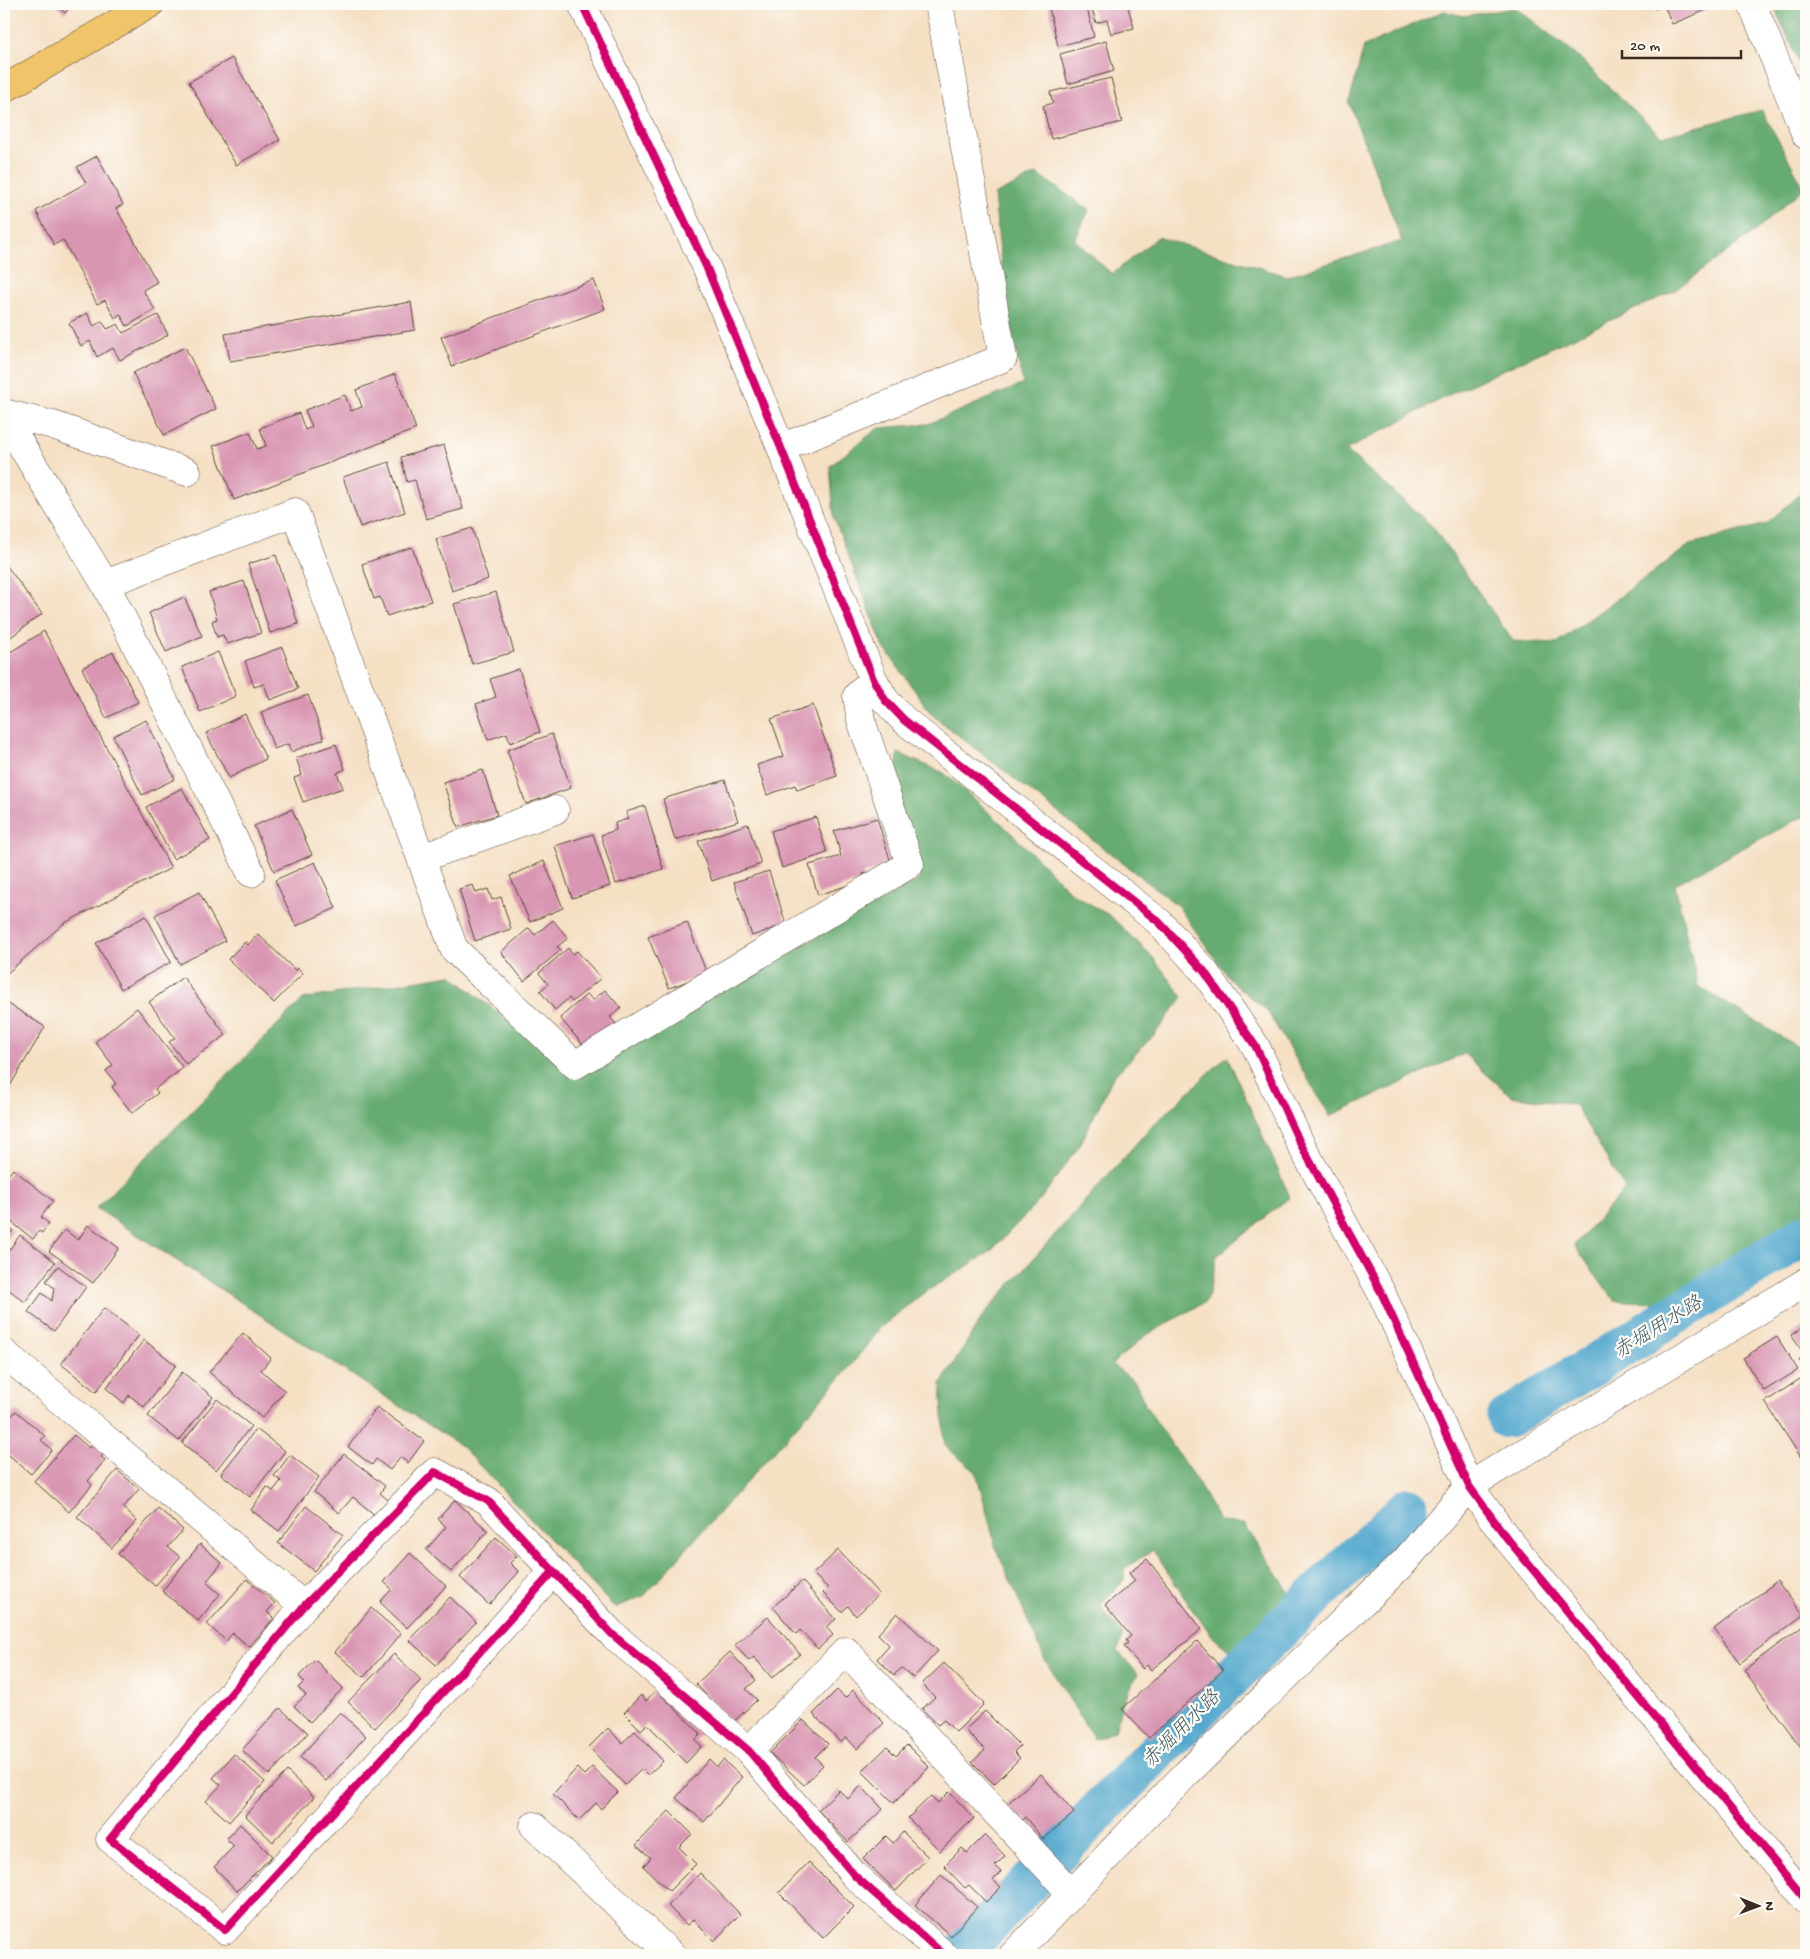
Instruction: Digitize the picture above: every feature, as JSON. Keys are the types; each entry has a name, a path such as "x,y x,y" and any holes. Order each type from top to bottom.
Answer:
{"main road":[{"path":"4,89 150,4"}],"street":[{"path":"582,4 706,266 873,679 885,700 904,720 1159,922 1204,971 1256,1047 1299,1141 1382,1292 1469,1486 1506,1537 1806,1900"},
{"path":"781,448 1003,358 939,4"},
{"path":"1752,4 1806,135"},
{"path":"4,414 53,425 187,472"},
{"path":"4,422 20,443 105,584 251,873"},
{"path":"105,584 295,512 454,949 575,1065 910,864 861,720 857,696 873,679"},
{"path":"422,858 555,810"},
{"path":"1013,1955 1186,1774 1405,1561 1469,1486 1806,1282"},
{"path":"4,1353 304,1606"},
{"path":"553,1572 225,1930 110,1839 304,1606 434,1472 488,1500 612,1634 749,1751 855,1876 944,1955"},
{"path":"749,1751 846,1651 1071,1893"},
{"path":"534,1826 672,1955"}],"green space":[{"path":"1773,4 1806,4 1806,78"},
{"path":"1516,8 1580,58 1661,136 1762,110 1804,188 1755,231 1674,291 1453,393 1346,450 1433,527 1513,641 1557,643 1691,544 1766,524 1806,489 1806,815 1675,884 1698,986 1806,1052 1806,1215 1658,1303 1614,1300 1574,1245 1625,1189 1575,1105 1511,1096 1464,1054 1330,1116 1267,1011 1231,981 1178,906 932,715 883,646 834,518 830,466 878,428 928,424 1023,384 1004,292 994,195 1037,174 1089,210 1075,240 1112,274 1158,237 1287,276 1402,241 1349,103 1364,46 1444,11 1463,16"},
{"path":"898,753 944,773 1002,824 1073,894 1109,915 1151,955 1183,997 1154,1035 1113,1077 1080,1145 1040,1200 990,1252 924,1293 881,1327 848,1369 645,1595 615,1608 461,1446 96,1208 303,999 451,975 574,1074 920,879 894,802"},
{"path":"1227,1056 1290,1197 1217,1256 1207,1301 1145,1336 1112,1364 1136,1383 1145,1405 1198,1483 1220,1522 1244,1524 1295,1601 1237,1657 1214,1638 1193,1611 1153,1550 1124,1569 1126,1578 1100,1606 1123,1634 1118,1651 1138,1674 1121,1706 1115,1731 1094,1739 1045,1660 996,1548 976,1472 945,1446 941,1384 984,1314 1149,1129"}],"building":[{"path":"54,4 72,4 65,13"},
{"path":"1048,4 1086,4 1094,37 1058,46"},
{"path":"1091,4 1127,4 1134,28 1111,34 1107,20 1096,23"},
{"path":"1653,4 1721,4 1672,24 1664,5 1655,9"},
{"path":"1106,41 1114,71 1068,84 1060,54"},
{"path":"232,58 280,140 236,165 189,82"},
{"path":"1111,78 1122,122 1051,139 1043,106 1053,103 1050,92"},
{"path":"97,156 123,205 116,208 157,282 143,290 155,310 127,326 120,314 115,318 105,300 97,304 63,240 54,245 36,211 86,183 77,167"},
{"path":"594,280 605,309 452,366 441,337"},
{"path":"411,302 415,330 230,361 225,334"},
{"path":"87,313 94,326 102,321 107,329 118,324 123,333 158,315 168,335 120,360 113,348 97,357 90,341 81,346 69,323"},
{"path":"185,347 216,409 164,435 133,373"},
{"path":"395,374 416,429 234,500 213,446 250,432 257,449 266,446 260,428 299,413 305,430 312,427 305,410 345,395 351,411 362,407 356,390"},
{"path":"444,445 463,509 426,519 415,480 407,482 401,457"},
{"path":"389,462 405,512 360,527 343,477"},
{"path":"472,528 488,579 452,591 436,539"},
{"path":"412,547 431,601 387,616 380,597 374,599 362,564"},
{"path":"276,555 298,624 270,633 248,564"},
{"path":"4,562 42,614 4,642"},
{"path":"244,581 261,633 227,644 223,635 217,637 212,621 217,619 209,592"},
{"path":"496,592 514,652 472,664 454,604"},
{"path":"184,597 202,636 166,652 149,613"},
{"path":"44,631 171,868 63,924 4,976 4,656"},
{"path":"282,647 298,689 270,700 264,684 254,687 245,661"},
{"path":"113,652 138,702 106,718 82,668"},
{"path":"218,652 236,696 200,712 182,667"},
{"path":"519,669 540,732 510,743 507,733 488,740 476,704 496,697 490,679"},
{"path":"308,695 324,739 291,752 288,744 274,749 261,712"},
{"path":"813,705 837,776 797,790 795,785 767,795 757,765 784,756 771,719"},
{"path":"245,714 266,759 229,778 206,733"},
{"path":"146,720 175,779 142,795 113,736"},
{"path":"552,734 571,788 526,804 507,750"},
{"path":"336,744 345,769 337,773 343,788 303,802 294,778 302,775 296,758"},
{"path":"483,770 497,815 458,827 443,782"},
{"path":"725,780 738,821 675,840 663,799"},
{"path":"182,788 210,840 173,859 146,807"},
{"path":"645,806 663,869 616,884 601,835 616,830 615,823 628,819 626,812"},
{"path":"292,809 312,855 274,871 254,826"},
{"path":"816,817 827,853 782,868 771,831"},
{"path":"877,818 892,866 863,874 864,880 818,895 809,865 841,856 834,831"},
{"path":"748,824 761,864 712,881 698,841"},
{"path":"593,834 610,886 572,898 555,846"},
{"path":"544,861 563,908 530,922 510,876"},
{"path":"315,862 336,908 296,926 275,880"},
{"path":"769,871 786,924 752,936 734,882"},
{"path":"473,885 476,893 488,889 492,900 501,897 511,929 475,941 459,889"},
{"path":"199,892 225,941 180,964 155,915"},
{"path":"146,916 171,962 121,989 96,943"},
{"path":"553,920 568,938 557,947 561,950 524,981 501,952 529,928 535,935"},
{"path":"687,922 707,974 669,988 648,937"},
{"path":"258,934 296,971 298,968 303,973 274,1003 228,959 245,942 248,945"},
{"path":"568,948 573,954 577,951 601,978 572,1002 569,998 555,1010 540,991 548,984 539,973"},
{"path":"183,977 226,1035 186,1064 169,1042 175,1038 149,1002"},
{"path":"605,990 621,1008 610,1017 617,1025 584,1046 560,1018 587,994 593,1000"},
{"path":"4,1001 45,1027 4,1096"},
{"path":"137,1008 183,1068 155,1089 158,1093 132,1113 112,1087 116,1084 106,1071 113,1065 95,1042"},
{"path":"13,1169 53,1201 41,1217 49,1224 42,1233 39,1231 33,1239 4,1216 4,1180"},
{"path":"4,1224 13,1230 4,1244"},
{"path":"88,1225 119,1248 93,1283 49,1251 65,1230 78,1240"},
{"path":"20,1235 55,1262 25,1302 4,1286 4,1257"},
{"path":"58,1266 86,1287 54,1331 28,1312 42,1293 52,1301 54,1288 46,1281"},
{"path":"104,1308 139,1335 96,1392 61,1364"},
{"path":"1806,1325 1806,1370 1799,1360 1805,1355 1791,1335"},
{"path":"243,1333 271,1358 261,1370 285,1391 262,1418 209,1372"},
{"path":"1777,1337 1798,1370 1764,1391 1743,1358"},
{"path":"144,1340 176,1365 144,1407 129,1395 124,1403 106,1388"},
{"path":"182,1372 213,1397 179,1441 148,1416"},
{"path":"1803,1377 1806,1383 1806,1457 1802,1459 1765,1402"},
{"path":"217,1399 251,1426 216,1470 182,1443"},
{"path":"377,1407 424,1441 408,1463 400,1457 390,1470 376,1459 372,1465 348,1447"},
{"path":"16,1411 45,1436 41,1440 52,1450 31,1474 4,1451 4,1425"},
{"path":"256,1429 285,1451 250,1497 221,1474"},
{"path":"74,1435 89,1448 96,1440 107,1450 101,1457 105,1460 88,1481 92,1485 69,1512 34,1481"},
{"path":"344,1454 385,1486 380,1493 388,1500 376,1516 353,1497 339,1513 314,1492"},
{"path":"290,1455 319,1477 279,1531 251,1510 267,1487 273,1491 281,1481 274,1476"},
{"path":"117,1470 139,1489 123,1508 137,1521 112,1548 77,1517"},
{"path":"455,1500 488,1531 451,1572 426,1550 446,1527 438,1519"},
{"path":"306,1506 343,1535 314,1571 278,1543"},
{"path":"158,1508 183,1530 168,1547 180,1557 155,1586 118,1554"},
{"path":"496,1537 517,1556 510,1563 519,1572 489,1605 460,1577"},
{"path":"200,1544 222,1563 206,1582 220,1594 198,1621 162,1591"},
{"path":"838,1550 879,1594 856,1616 848,1606 842,1612 823,1593 828,1588 813,1574"},
{"path":"410,1553 446,1586 407,1628 380,1602 392,1589 384,1582"},
{"path":"1147,1559 1202,1629 1151,1670 1147,1665 1143,1669 1124,1646 1128,1643 1126,1640 1131,1636 1105,1605 1135,1581 1129,1573"},
{"path":"247,1579 275,1603 267,1612 274,1618 249,1647 233,1633 226,1641 207,1624"},
{"path":"802,1581 836,1619 826,1627 833,1635 818,1649 800,1630 796,1634 773,1607"},
{"path":"1777,1581 1803,1615 1740,1663 1714,1629"},
{"path":"450,1597 476,1622 436,1665 409,1640"},
{"path":"371,1608 401,1634 364,1677 335,1652"},
{"path":"897,1613 938,1651 913,1678 902,1668 894,1675 877,1659 889,1645 878,1634"},
{"path":"768,1617 800,1654 772,1678 754,1657 749,1661 735,1645"},
{"path":"1803,1626 1806,1630 1806,1754 1744,1670"},
{"path":"1197,1641 1223,1670 1149,1738 1122,1709"},
{"path":"730,1652 756,1680 746,1689 757,1700 732,1723 696,1684"},
{"path":"394,1654 421,1680 375,1728 348,1702"},
{"path":"315,1660 343,1688 310,1722 294,1706 306,1695 298,1688 304,1682 299,1676"},
{"path":"944,1663 984,1704 956,1732 944,1720 938,1725 922,1709 935,1697 922,1684"},
{"path":"656,1690 701,1734 695,1740 702,1746 686,1763 647,1724 641,1730 624,1713 641,1695 646,1701"},
{"path":"837,1690 845,1698 853,1690 884,1723 857,1749 846,1737 841,1743 813,1714"},
{"path":"280,1708 308,1733 269,1775 242,1750"},
{"path":"985,1711 1020,1746 1014,1752 1020,1758 994,1784 972,1762 985,1750 965,1730"},
{"path":"340,1712 366,1736 326,1781 300,1757"},
{"path":"803,1720 828,1744 815,1757 823,1765 804,1785 770,1753"},
{"path":"608,1728 622,1743 635,1731 663,1761 648,1775 642,1769 625,1785 589,1747"},
{"path":"907,1745 929,1767 894,1803 862,1771 887,1747 896,1756"},
{"path":"234,1754 265,1782 229,1822 206,1801 221,1785 213,1778"},
{"path":"709,1759 717,1767 723,1760 742,1777 704,1822 676,1798"},
{"path":"592,1767 618,1792 601,1809 596,1803 579,1820 553,1794 577,1768 584,1775"},
{"path":"287,1771 314,1797 273,1842 245,1815"},
{"path":"1041,1774 1074,1813 1043,1839 1025,1817 1021,1821 1007,1804"},
{"path":"861,1786 883,1809 848,1842 818,1810 839,1790 848,1799"},
{"path":"949,1792 974,1818 940,1851 908,1818 931,1796 938,1803"},
{"path":"669,1811 692,1834 679,1847 696,1864 669,1891 643,1866 651,1858 636,1845"},
{"path":"240,1824 272,1856 237,1891 214,1867 234,1846 226,1839"},
{"path":"903,1832 928,1857 896,1891 863,1859 886,1836 893,1843"},
{"path":"985,1835 1005,1856 995,1866 1001,1872 993,1880 1001,1887 986,1902 969,1885 965,1888 944,1866 962,1848 967,1853"},
{"path":"809,1862 854,1907 823,1938 779,1893"},
{"path":"700,1873 740,1914 714,1941 693,1920 687,1925 668,1906"},
{"path":"941,1875 977,1907 951,1936 915,1905"}],"waterway":[{"name":"赤堀用水路","path":"1507,1418 1806,1234"},
{"name":"赤堀用水路","path":"960,1955 1180,1728 1408,1508"}],"cycle path":[{"path":"582,4 706,266 873,679 885,700 904,720 1159,922 1204,971 1256,1047 1299,1141 1381,1292 1469,1486 1506,1537 1806,1900"},
{"path":"553,1572 225,1930 110,1839 304,1606 435,1472 488,1501 612,1634 749,1751 855,1876 944,1955"}]}
